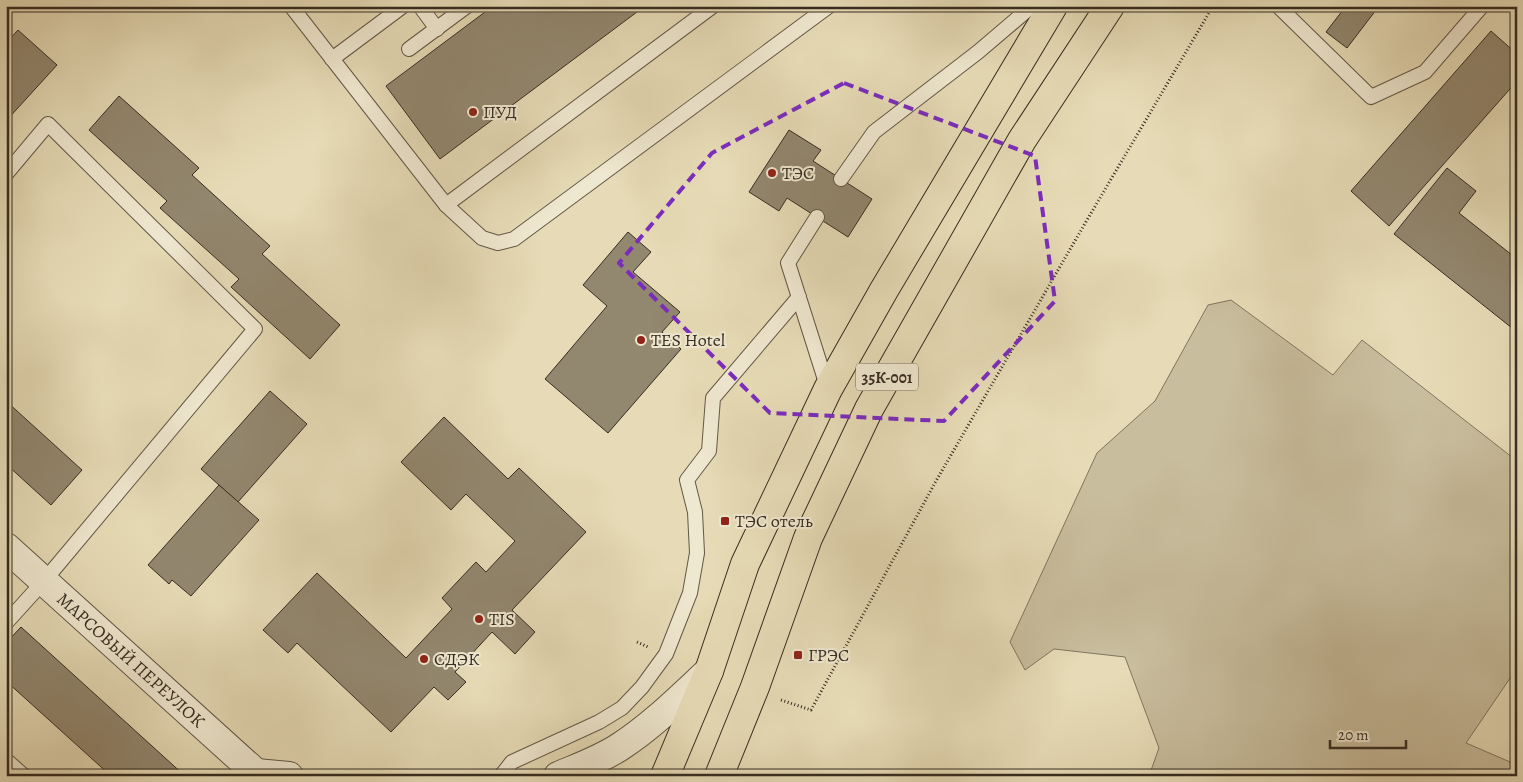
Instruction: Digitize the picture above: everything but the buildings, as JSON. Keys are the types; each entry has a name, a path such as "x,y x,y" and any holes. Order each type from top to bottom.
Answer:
{"main road":[{"name":"35К-001","path":"665,776 709,671 745,564 828,389 884,290 1053,6"},
{"name":"35К-001","path":"720,776 755,687 808,538 869,409 1022,140 1110,6"}],"street":[{"name":"МАРСОВЫЙ ПЕРЕУЛОК","path":"6,547 254,775"},
{"path":"558,776 579,768 620,747 661,714 709,671"},
{"path":"254,775 289,776"}],"lane":[{"path":"290,6 446,205 482,238 498,243 514,239 829,6"},
{"path":"332,59 403,6"},
{"path":"420,6 437,29"},
{"path":"409,49 467,6"},
{"path":"446,205 713,6"},
{"path":"841,179 874,132 978,52 1032,6"},
{"path":"1278,6 1371,97 1425,72 1482,6"},
{"path":"6,174 48,124 255,328 44,581 6,623"},
{"path":"817,217 788,263 828,389"},
{"path":"501,776 512,762 598,722 622,708 642,687 666,654 690,593 697,553 695,512 687,480 709,451 713,398 799,297"},
{"path":"6,760 24,776"}],"path":[{"path":"781,700 811,710 936,481 1213,6"}],"highlighted area":[{"path":"844,83 1035,156 1055,301 944,421 770,413 619,263 712,153"}],"shaded area":[{"path":"1231,300 1333,375 1362,340 1517,461 1517,668 1466,743 1517,765 1517,776 1149,776 1159,748 1125,657 1054,649 1025,670 1010,642 1097,453 1155,401 1208,305"}],"place":[{"name":"ПУД","path":"473,112"},
{"name":"ТЭС","path":"772,173"},
{"name":"TES Hotel","path":"641,340"},
{"name":"ТЭС отель","path":"725,521"},
{"name":"TIS","path":"479,619"},
{"name":"ГРЭС","path":"798,655"},
{"name":"СДЭК","path":"424,659"}]}
